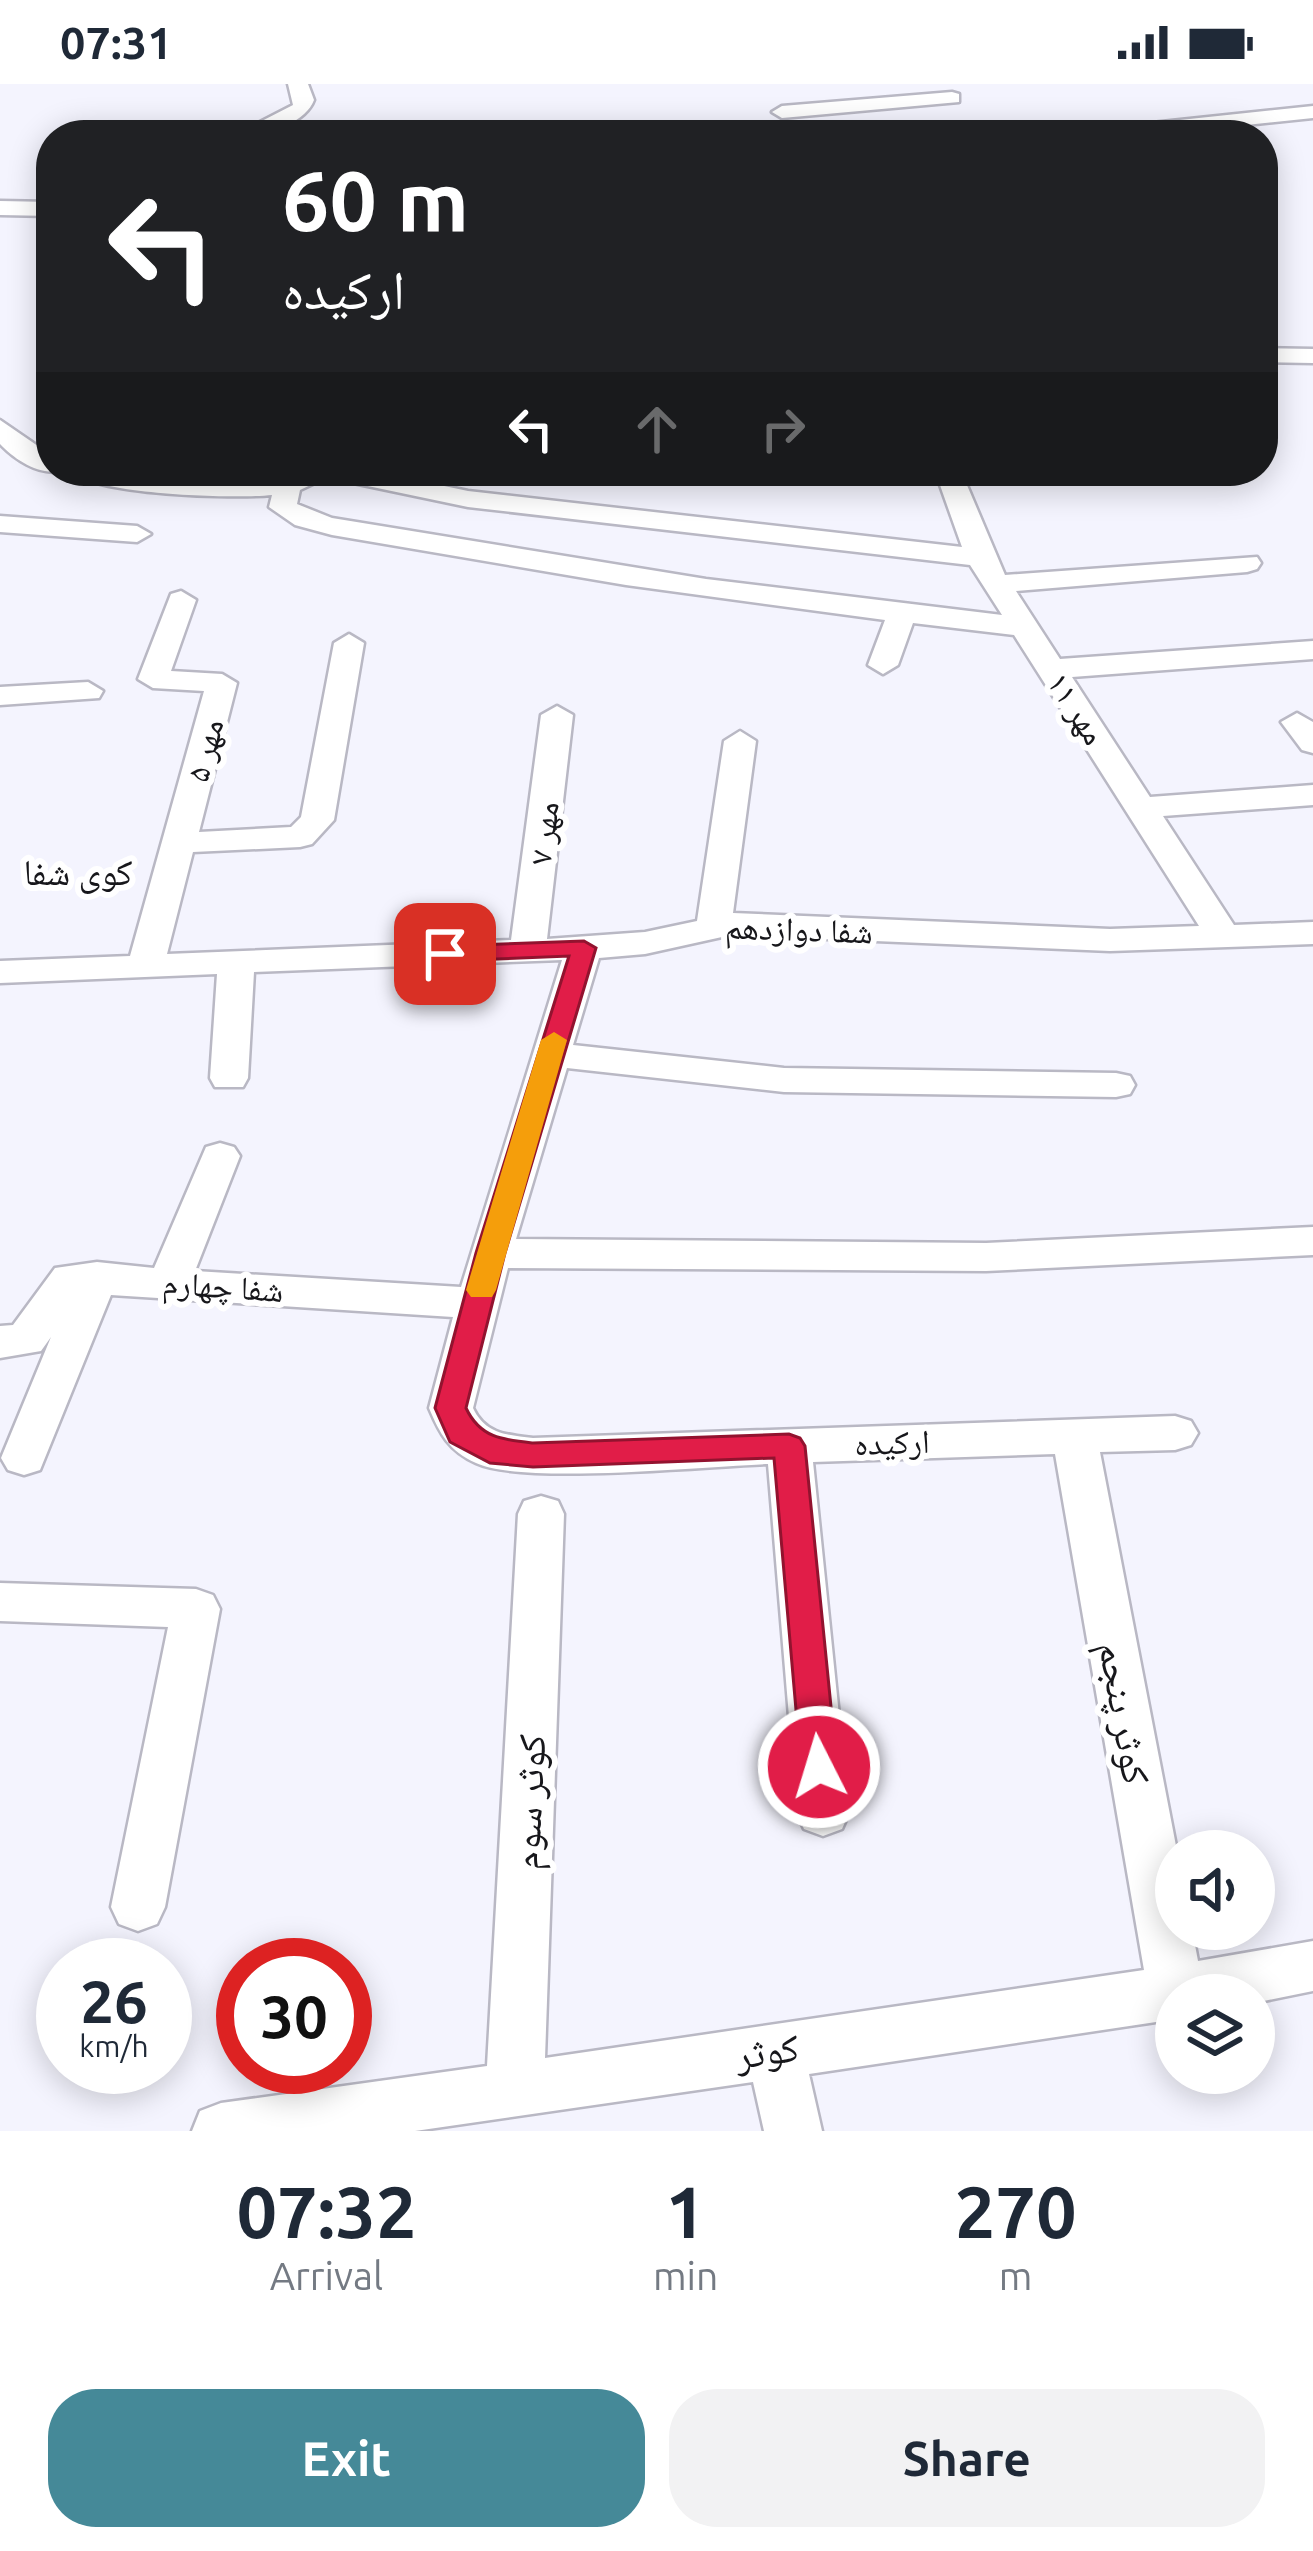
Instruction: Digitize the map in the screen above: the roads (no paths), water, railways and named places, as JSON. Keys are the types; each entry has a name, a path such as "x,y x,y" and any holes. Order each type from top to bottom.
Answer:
{"street":[{"path":"276,120 302,109 298,84"},
{"path":"760,92 791,120"},
{"path":"782,112 952,98"},
{"path":"1237,120 1313,112"},
{"path":"0,208 36,209"},
{"path":"1278,355 1313,356"},
{"path":"0,428 19,449 36,458"},
{"path":"284,486 283,507 316,520 449,547 902,614 1027,627"},
{"path":"409,486 468,499 989,571 1247,562"},
{"name":"مهر ۱۱","path":"954,486 989,571 1223,936"},
{"path":"0,524 137,534"},
{"name":"مهر ۵","path":"146,965 222,683 153,679 181,600"},
{"path":"883,665 902,614"},
{"path":"179,843 300,837 317,820 349,643"},
{"path":"1052,669 1313,650"},
{"path":"0,696 88,692"},
{"name":"مهر ۷","path":"528,950 557,716"},
{"path":"714,925 740,741"},
{"path":"1141,808 1313,795"},
{"name":"شفا دوازدهم","path":"0,972 584,948 645,943 714,925 1054,939 1312,936"},
{"path":"478,1303 584,948"},
{"path":"229,1078 236,962"},
{"path":"550,1054 784,1080 1116,1085"},
{"path":"169,1283 220,1156"},
{"path":"490,1253 986,1257 1313,1241"},
{"path":"0,1342 26,1340 70,1278 97,1277 24,1458"},
{"name":"شفا چهارم","path":"97,1277 478,1303"},
{"name":"ارکیده","path":"478,1303 451,1408 462,1433 490,1451 533,1455 1175,1433"},
{"name":"کوثر پنجم","path":"1074,1434 1173,1974"},
{"path":"789,1446 823,1813"},
{"name":"کوثر سوم","path":"514,2090 541,1514"},
{"path":"0,1602 196,1609 137,1907"},
{"name":"کوثر","path":"1272,1974 1313,1966"},
{"name":"کوثر","path":"221,2131 1155,1996"},
{"path":"775,2049 793,2131"}],"district":[{"name":"کوی شفا","path":"78,872"}]}
